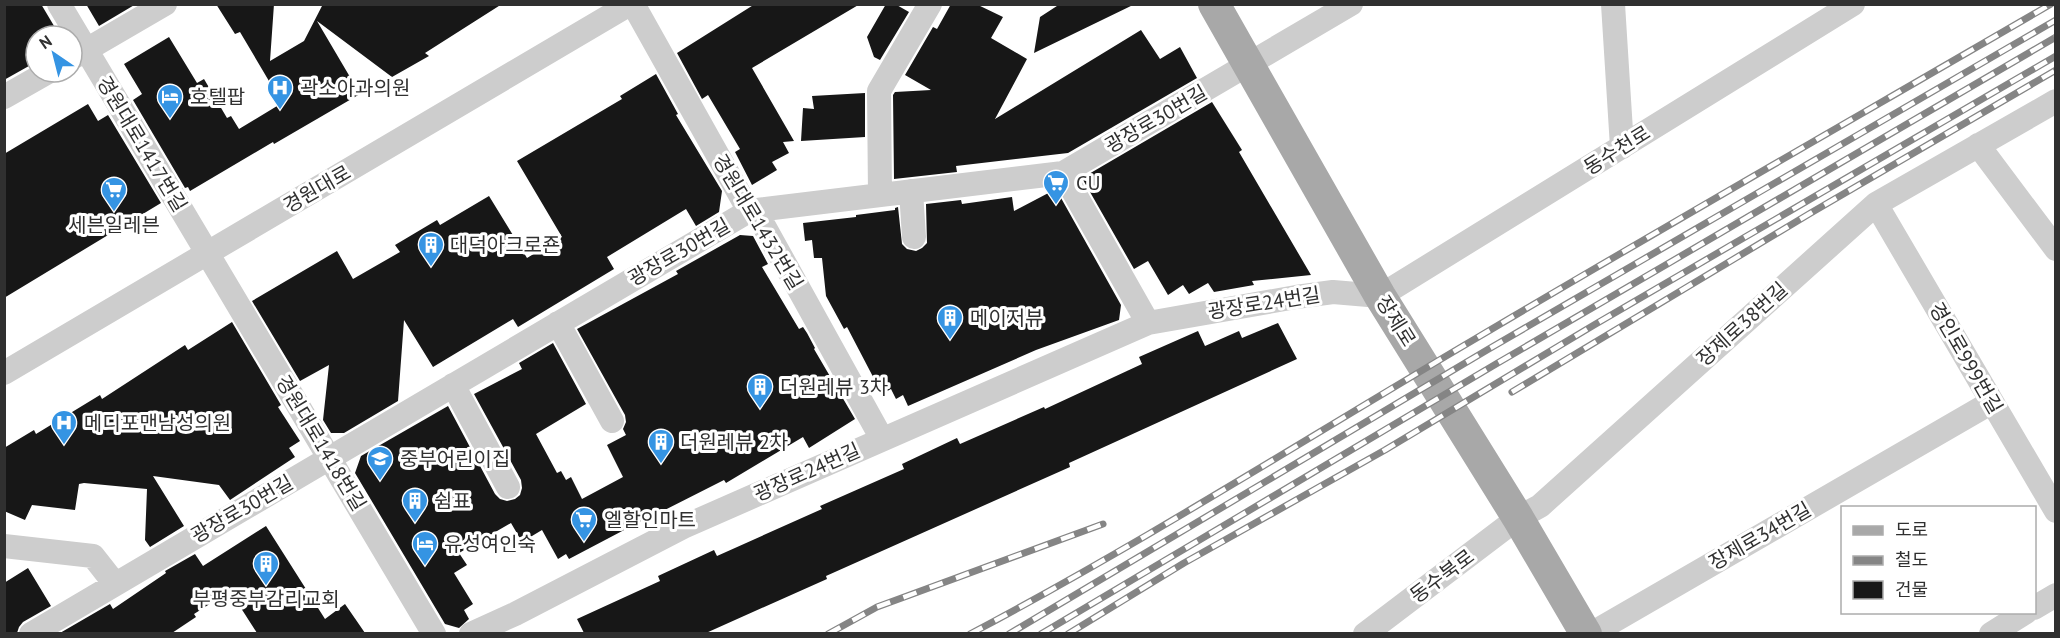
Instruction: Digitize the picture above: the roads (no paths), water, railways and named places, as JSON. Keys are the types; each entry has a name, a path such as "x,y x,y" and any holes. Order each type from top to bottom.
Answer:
{"main road":[{"name":"장제로","path":"1214,4 1380,296 1518,518 1586,633"}],"street":[{"name":"경원대로1417번길","path":"59,4 67,24"},
{"path":"84,51 165,4"},
{"name":"경원대로1432번길","path":"632,4 749,211 759,217 882,439"},
{"name":"경원대로","path":"4,373 632,4"},
{"path":"880,195 879,91 930,4"},
{"name":"광장로30번길","path":"31,633 749,211 1063,173 1249,66 1351,4"},
{"path":"1614,4 1622,147"},
{"name":"동수천로","path":"1380,296 1853,4"},
{"name":"경원대로1417번길","path":"84,62 207,254"},
{"path":"4,97 27,84"},
{"name":"장제로38번길","path":"1518,518 1540,506 1875,204 2055,101"},
{"path":"1978,145 2055,249"},
{"path":"1063,173 1148,322"},
{"path":"910,191 914,237"},
{"name":"경인로999번길","path":"1875,204 2055,511"},
{"name":"경원대로1418번길","path":"207,254 434,633"},
{"name":"광장로24번길","path":"471,633 514,614 683,527 882,439 952,414 1148,322 1333,292 1380,296"},
{"path":"558,323 612,421"},
{"path":"453,385 508,486"},
{"name":"장제로34번길","path":"1591,633 1992,402"},
{"name":"동수북로","path":"1365,633 1518,518"},
{"path":"4,546 93,556 115,584"},
{"path":"2036,607 2055,595"},
{"path":"1991,633 2023,614"}],"railway":[{"path":"970,634 1163,526 1551,294 2051,4"},
{"path":"1009,634 1487,350 2056,20"},
{"path":"1041,634 1496,364 2056,37"},
{"path":"1068,634 1184,563 1385,450 1594,325 2056,56"},
{"path":"1512,392 1809,214 2056,70"},
{"path":"828,634 877,607 1103,524"}],"place":[{"name":"곽소아과의원","path":"280,111"},
{"name":"호텔팝","path":"170,120"},
{"name":"CU","path":"1056,206"},
{"name":"세븐일레븐","path":"114,213"},
{"name":"대덕아크로죤","path":"431,268"},
{"name":"메이저뷰","path":"950,341"},
{"name":"더원레뷰 3차","path":"760,410"},
{"name":"메디포맨남성의원","path":"64,446"},
{"name":"더원레뷰 2차","path":"661,465"},
{"name":"중부어린이집","path":"380,482"},
{"name":"쉼표","path":"415,524"},
{"name":"엘할인마트","path":"584,543"},
{"name":"유성여인숙","path":"425,567"},
{"name":"부평중부감리교회","path":"266,587"}]}
